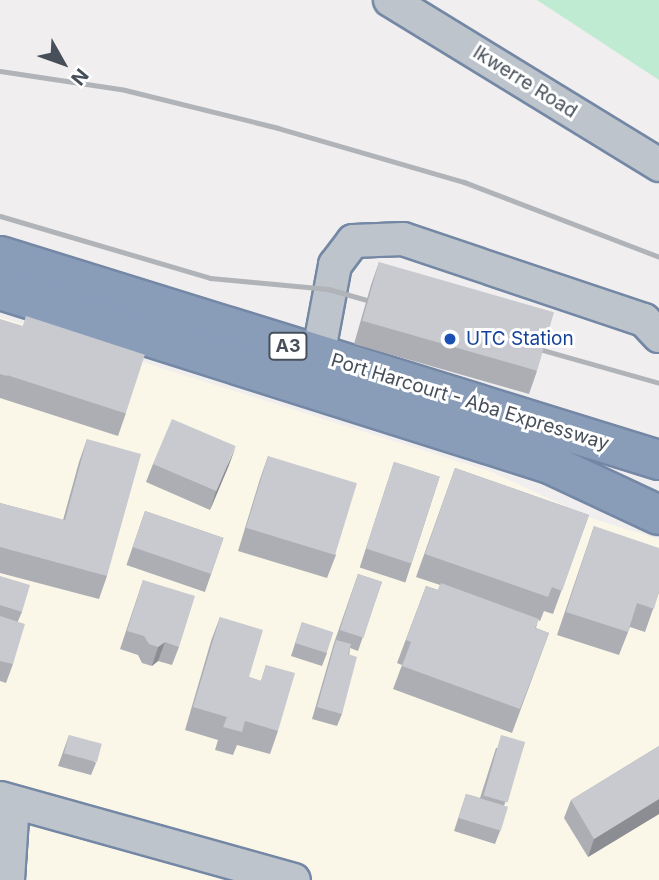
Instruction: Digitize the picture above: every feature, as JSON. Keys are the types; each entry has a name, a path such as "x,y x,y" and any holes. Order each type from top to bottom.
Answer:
{"highway":[{"name":"Port Harcourt - Aba Expressway","path":"0,257 659,460"},
{"name":"Port Harcourt - Aba Expressway","path":"0,290 550,464 659,515"},
{"path":"550,464 659,491"}],"street":[{"name":"Ikwerre Road","path":"390,0 659,165"},
{"path":"318,356 335,265 354,241 403,239 644,320 659,336"},
{"path":"8,880 6,800 294,880"}],"shaded area":[{"path":"0,317 492,472 591,518 659,539 659,880 0,880"}],"green space":[{"path":"537,0 659,0 659,80"}],"building":[{"path":"379,262 554,312 537,371 362,321"},
{"path":"26,316 145,355 126,414 7,375"},
{"path":"0,319 23,326 7,376 0,374"},
{"path":"172,419 236,446 216,491 153,464"},
{"path":"87,439 141,454 107,576 0,547 0,503 65,520"},
{"path":"268,456 357,483 335,555 246,528"},
{"path":"394,462 440,477 412,563 366,549"},
{"path":"455,468 589,515 562,591 552,587 548,597 425,554"},
{"path":"145,511 223,538 211,574 133,547"},
{"path":"594,526 659,548 659,592 654,609 637,603 628,632 566,612"},
{"path":"358,574 382,582 364,638 340,630"},
{"path":"0,576 30,585 22,612 0,605"},
{"path":"143,580 195,596 179,647 165,642 158,647 149,644 144,636 127,631"},
{"path":"441,583 539,619 535,628 549,633 520,709 402,666 411,642 406,640 426,586 438,590"},
{"path":"0,616 25,624 13,664 0,661"},
{"path":"220,617 263,630 249,677 261,681 266,665 295,673 278,731 245,721 242,732 223,727 227,717 193,707"},
{"path":"302,622 333,632 327,653 295,643"},
{"path":"336,640 351,644 348,654 357,657 342,714 317,707"},
{"path":"69,735 102,744 97,762 64,753"},
{"path":"501,735 525,742 508,802 484,796"},
{"path":"659,746 659,799 594,839 571,800"},
{"path":"466,794 508,807 501,831 459,818"}],"railway":[{"path":"0,71 125,90 278,128 464,182 659,257"},
{"path":"0,216 210,278 328,289 384,305"},
{"path":"525,345 659,383"}],"place":[{"name":"UTC Station","path":"450,339"}]}
